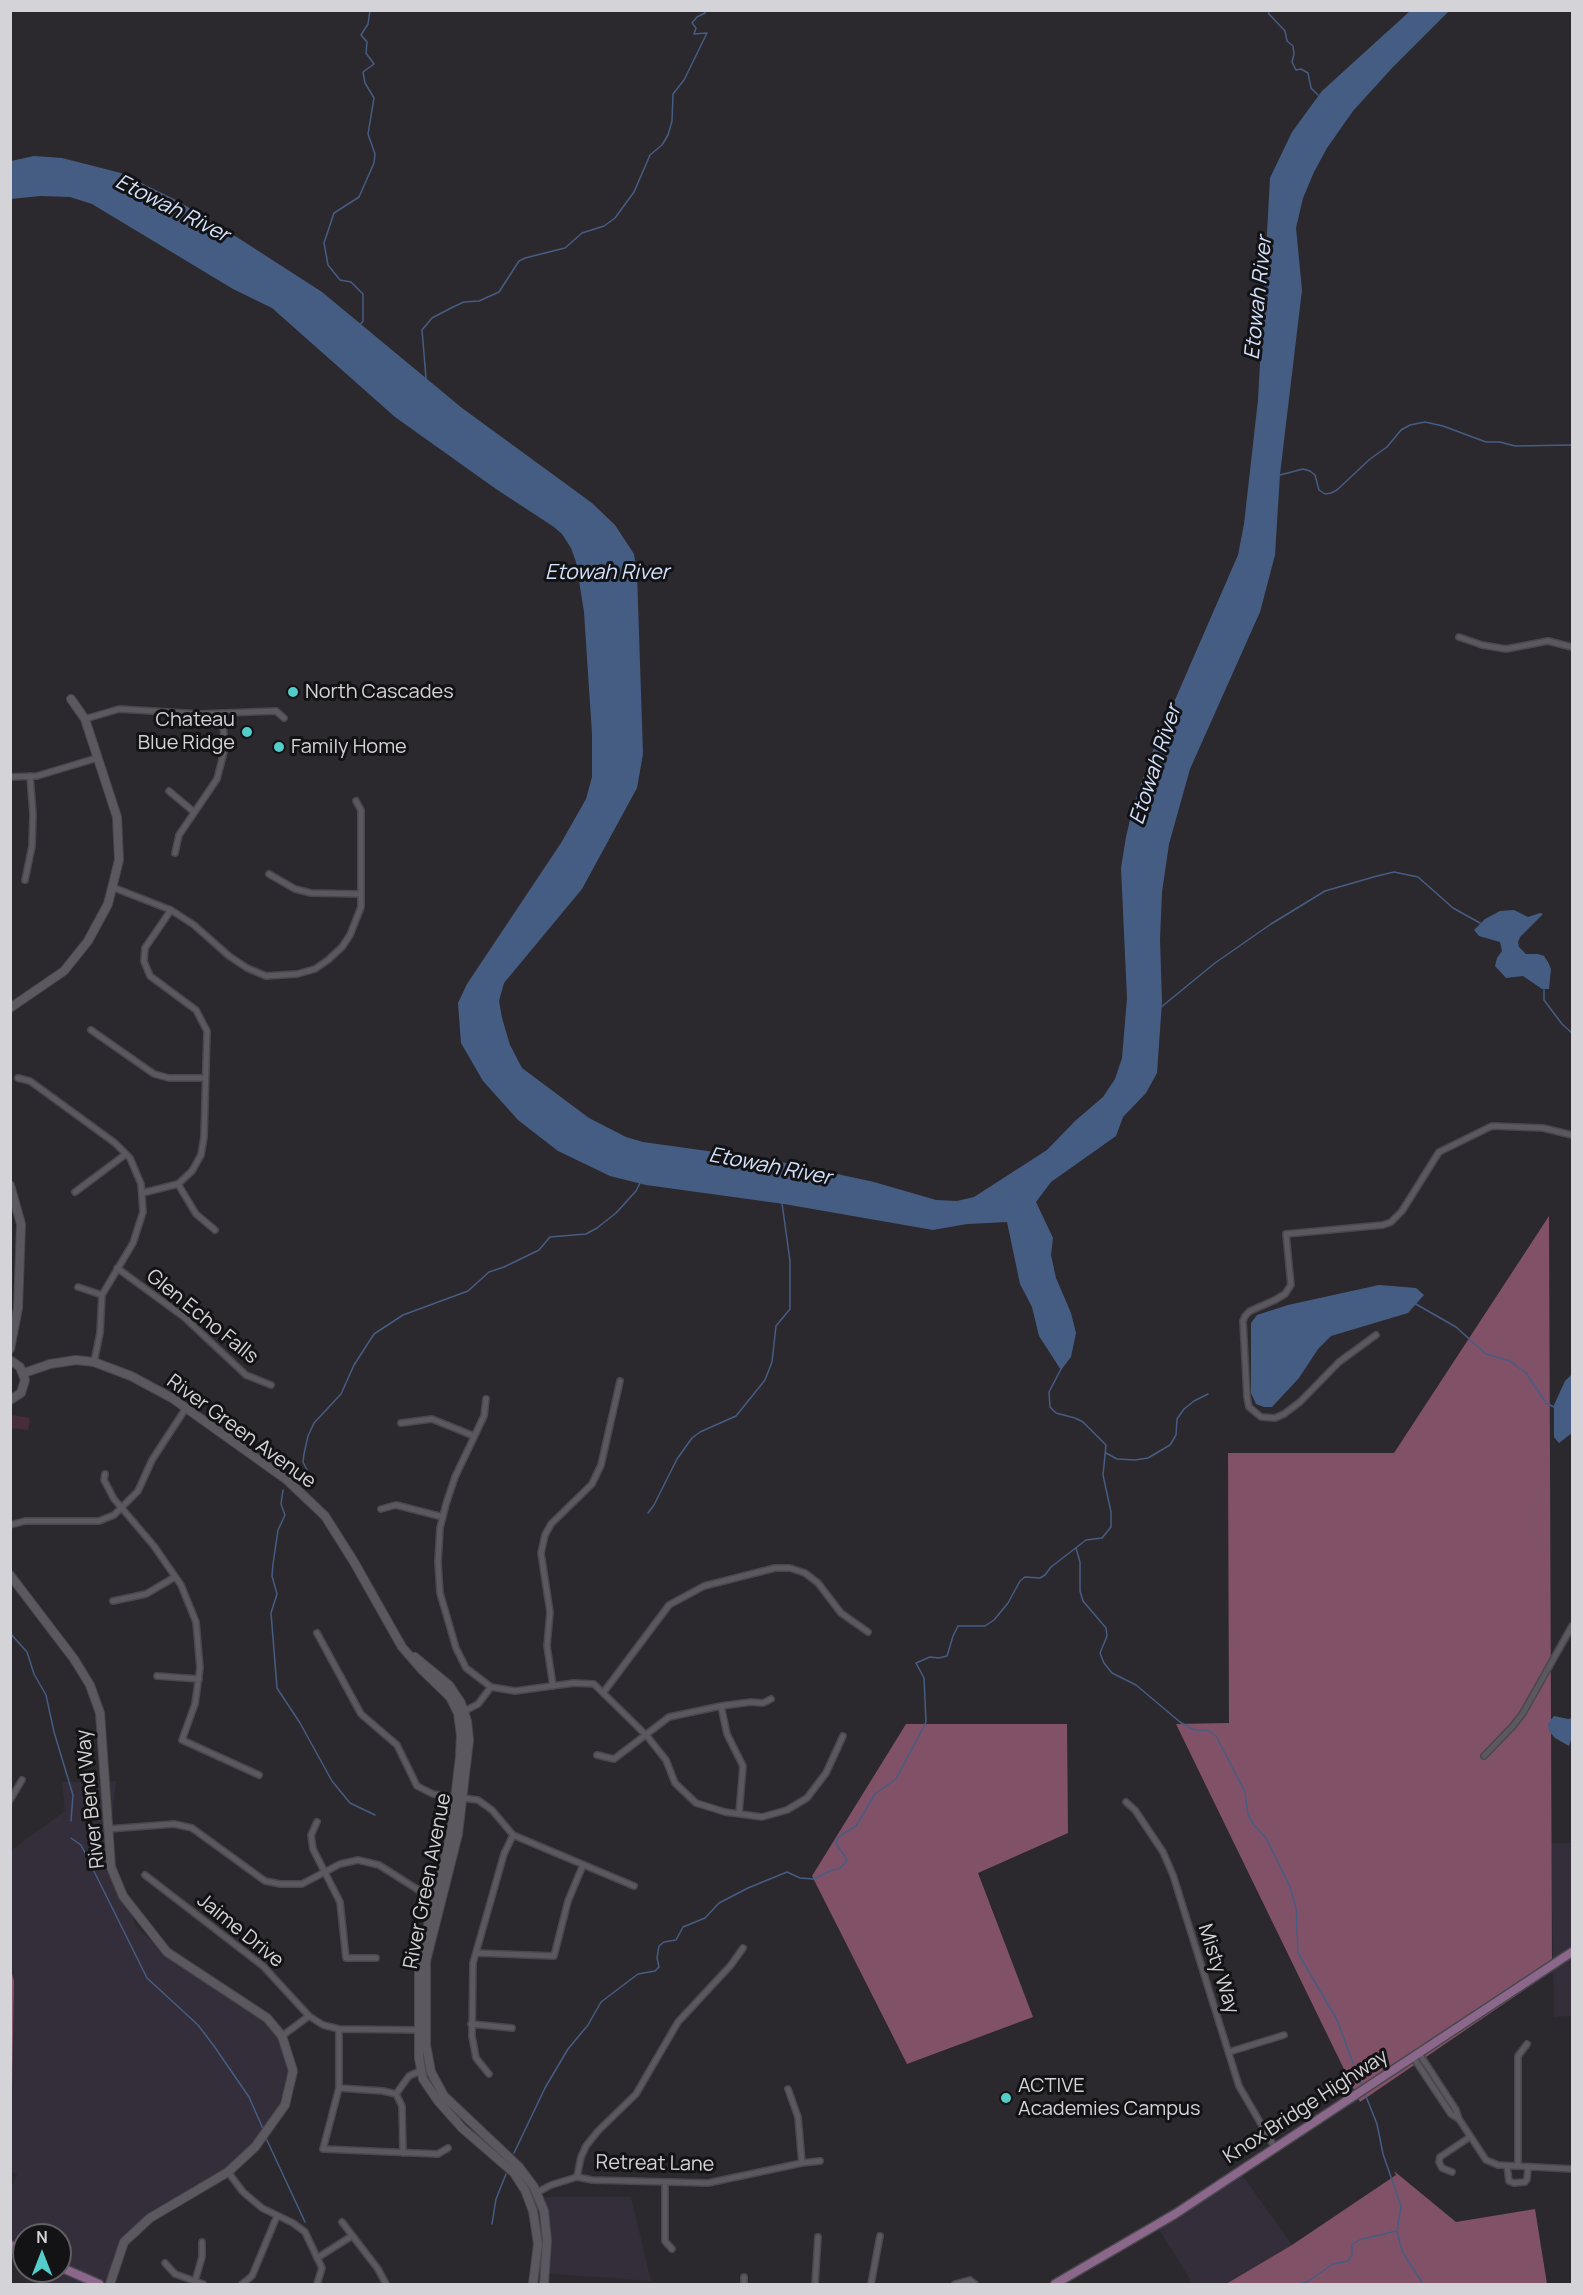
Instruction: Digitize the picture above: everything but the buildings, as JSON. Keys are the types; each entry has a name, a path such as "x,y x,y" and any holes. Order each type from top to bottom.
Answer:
{"main road":[{"name":"Knox Bridge Highway","path":"1055,2284 1161,2223 1572,1953"},
{"path":"72,2272 99,2284"}],"street":[{"path":"1460,637 1482,645 1506,649 1548,641 1572,647"},
{"path":"10,1008 64,971 88,940 108,904 119,860 117,817 85,719 71,699"},
{"path":"85,719 119,709 200,714 276,711 284,718"},
{"path":"175,853 179,834 217,779 225,748 222,712"},
{"path":"10,777 37,776 97,758"},
{"path":"25,880 32,846 30,776"},
{"path":"169,791 194,812"},
{"path":"112,887 171,910 194,925 229,956 247,968 266,976 282,976 315,969 342,947 350,935 361,907 361,810 356,801"},
{"path":"269,874 295,889 311,893 361,894"},
{"path":"142,1193 178,1184 192,1172 201,1155 207,1031 196,1010 150,976 144,962 145,948 171,910"},
{"path":"91,1029 154,1074 170,1078 205,1078"},
{"path":"18,1078 30,1081 115,1143 130,1158 141,1184 143,1212 133,1243 102,1295 100,1332 94,1362"},
{"path":"1376,1335 1339,1362 1300,1402 1284,1414 1268,1419 1254,1413 1250,1407 1247,1397 1245,1316 1250,1311 1280,1297 1291,1285 1286,1234 1383,1225 1391,1222 1402,1211 1439,1152 1492,1126 1543,1128 1572,1135"},
{"path":"75,1192 126,1154"},
{"path":"178,1184 196,1214 215,1230"},
{"path":"10,1185 21,1224 18,1308 10,1349"},
{"name":"Glen Echo Falls","path":"117,1268 184,1317 246,1375 271,1385"},
{"path":"78,1287 102,1295"},
{"path":"10,1360 24,1373 24,1386 21,1392 10,1400"},
{"name":"River Green Avenue","path":"24,1373 67,1361 94,1362 131,1376 172,1398 287,1480 325,1516 402,1647 449,1685 461,1703 461,1713 467,1721 469,1740 458,1798 458,1834 419,1961 421,2070 423,2079 438,2101 462,2128 514,2173 525,2190 533,2211 538,2244 533,2284"},
{"path":"553,1686 547,1647 550,1612 541,1553 545,1535 551,1524 592,1484 601,1465 620,1381"},
{"path":"486,1399 484,1416 455,1477 443,1517 438,1562 440,1593 456,1648 466,1668 491,1687 515,1691 574,1683 594,1684 647,1736 666,1760 675,1783 696,1803 725,1812 762,1816 787,1810 807,1798 826,1773 843,1736"},
{"path":"10,1525 26,1521 99,1521 114,1515 138,1491 152,1460 186,1408"},
{"path":"401,1423 432,1419 474,1436"},
{"path":"105,1474 104,1480 114,1499 154,1546 181,1585 196,1622 200,1668 195,1704 182,1740 258,1775"},
{"path":"381,1509 396,1505 443,1517"},
{"path":"603,1693 669,1605 704,1586 775,1568 790,1568 805,1573 818,1583 841,1613 868,1632"},
{"name":"River Bend Way","path":"10,1575 74,1659 90,1685 100,1713 111,1867 123,1896 166,1952 267,2018 282,2036 293,2071 285,2105 255,2147 228,2172 150,2218 124,2242 110,2284"},
{"path":"113,1601 146,1594 175,1577"},
{"path":"1484,1756 1514,1726 1523,1713 1572,1626"},
{"path":"317,1634 361,1713 397,1745 417,1786 433,1794 478,1800 492,1810 513,1835 634,1886"},
{"path":"157,1676 198,1679"},
{"path":"461,1713 478,1704 491,1687"},
{"path":"597,1755 614,1759 669,1717 722,1706 751,1702 763,1703 771,1700"},
{"path":"722,1706 727,1734 744,1766 739,1814"},
{"path":"10,1800 22,1780"},
{"name":"Misty Way","path":"1126,1802 1135,1810 1162,1852 1173,1875 1239,2086 1275,2148"},
{"path":"317,1822 311,1835 313,1849 340,1902 346,1958 376,1958"},
{"path":"108,1829 174,1824 192,1828 265,1881 280,1884 302,1884 340,1864 358,1860 379,1865 437,1899"},
{"path":"489,2074 476,2058 471,2024 473,1963 504,1854 513,1835"},
{"path":"476,1953 554,1956 568,1901 583,1865"},
{"name":"Jaime Drive","path":"145,1875 263,1966 309,2016 323,2025 339,2029 419,2030"},
{"name":"River Green Avenue","path":"437,1899 426,1961 426,2044 430,2068 444,2096 519,2167 536,2193 544,2211 548,2241 544,2284"},
{"path":"536,2193 551,2185 577,2177 586,2146 636,2094 678,2022 731,1965 743,1948"},
{"path":"282,2036 309,2016"},
{"path":"471,2024 512,2028"},
{"path":"339,2029 339,2088 322,2149 438,2154 448,2148"},
{"path":"1229,2052 1284,2035"},
{"path":"1518,2166 1518,2056 1527,2044"},
{"path":"1416,2055 1451,2114 1459,2119 1486,2160 1507,2166 1572,2169"},
{"path":"396,2094 409,2076 430,2068"},
{"path":"339,2088 396,2094"},
{"path":"788,2089 798,2117 802,2163"},
{"path":"396,2094 402,2106 403,2153"},
{"path":"1452,2172 1442,2168 1439,2163 1440,2157 1470,2137"},
{"name":"Retreat Lane","path":"577,2177 592,2180 708,2183 820,2161"},
{"path":"1507,2166 1509,2181 1515,2183 1525,2182 1528,2167"},
{"path":"228,2172 243,2192 262,2208 304,2232 321,2268 317,2284"},
{"path":"665,2182 665,2241 672,2249"},
{"path":"242,2284 252,2276 278,2216"},
{"path":"342,2222 378,2269 386,2284"},
{"path":"317,2258 352,2236"},
{"path":"872,2284 880,2236"},
{"path":"815,2284 818,2237"},
{"path":"195,2281 202,2257 202,2242"},
{"path":"165,2263 175,2274 203,2284"},
{"path":"744,2277 744,2284"},
{"path":"955,2284 970,2280 975,2284"}],"shaded area":[{"path":"1549,1216 1552,1971 1360,2102 1176,1724 1229,1723 1228,1453 1394,1453"},
{"path":"11,1415 30,1418 28,1430 11,1428"},
{"path":"906,1724 1067,1724 1068,1833 978,1873 1033,2017 907,2064 812,1876"},
{"path":"116,1781 110,1839 113,1880 136,1927 177,1964 236,1993 282,2036 287,2052 290,2079 285,2107 225,2176 134,2230 107,2283 109,2284 43,2284 72,2283 72,2223 12,2223 11,2239 11,2188 17,2174 10,2171 14,1981 10,1970 10,1851 65,1811 62,1782"},
{"path":"1551,1843 1572,1843 1572,2016 1554,2017"},
{"path":"11,1970 14,1981 11,2095"},
{"path":"1238,2169 1292,2245 1226,2284 1193,2284 1155,2223"},
{"path":"1394,2171 1456,2222 1535,2209 1547,2284 1226,2284 1292,2245 1396,2175"},
{"path":"538,2197 631,2197 651,2281 541,2273"}],"water":[{"name":"Etowah River","path":"1410,11 1449,11 1353,111 1327,148 1303,198 1296,228 1302,290 1280,474 1275,555 1260,612 1190,769 1169,844 1162,892 1160,939 1162,1002 1157,1073 1146,1093 1123,1117 1116,1136 1051,1182 1036,1202 1053,1238 1051,1255 1056,1278 1071,1313 1076,1333 1071,1357 1061,1370 1039,1336 1032,1307 1020,1284 1007,1222 967,1224 933,1230 784,1204 646,1185 610,1176 558,1151 518,1120 483,1081 461,1043 458,1003 467,984 561,843 586,799 592,777 592,734 584,612 576,562 571,548 562,534 554,527 395,417 272,308 233,289 92,204 70,197 40,196 11,199 11,161 34,156 62,158 121,173 178,201 232,234 322,292 462,408 592,503 615,525 634,554 637,573 643,754 637,788 582,889 504,983 499,1001 502,1018 510,1045 522,1068 589,1118 626,1137 643,1142 772,1160 874,1182 936,1200 957,1201 974,1197 1047,1150 1075,1121 1103,1097 1115,1079 1122,1058 1127,998 1121,868 1126,837 1133,807 1151,755 1238,555 1244,524 1258,400 1270,178 1292,132 1322,91"},
{"path":"1514,910 1528,917 1543,914 1520,937 1518,942 1519,947 1526,954 1544,956 1548,962 1551,969 1549,989 1542,989 1523,976 1506,978 1495,966 1502,951 1500,942 1479,936 1474,930 1485,919 1500,911"},
{"path":"1379,1285 1416,1288 1424,1295 1408,1313 1331,1336 1318,1349 1299,1378 1272,1407 1256,1404 1251,1393 1251,1323 1257,1315 1288,1305"},
{"path":"1572,1374 1572,1433 1559,1443 1554,1437 1554,1405 1565,1381"},
{"path":"1554,1716 1572,1718 1572,1737 1569,1746 1555,1738 1549,1731 1548,1723"}],"waterway":[{"path":"359,326 363,321 363,294 351,282 340,280 328,265 324,243 334,213 359,197 374,163 375,154 368,134 374,98 365,83 363,72 374,64 366,53 367,42 361,35 368,24 370,10"},
{"path":"426,378 422,330 432,318 464,302 479,301 499,292 519,261 565,248 582,233 604,226 615,218 634,192 650,155 662,145 668,135 672,121 673,94 684,80 707,33 694,34 696,28 692,23 705,13 705,10"},
{"path":"1268,10 1285,31 1287,41 1293,46 1292,62 1296,70 1301,69 1308,73 1311,88 1318,95"},
{"path":"1280,475 1303,469 1310,471 1315,475 1319,490 1325,494 1331,493 1387,447 1401,430 1410,425 1425,422 1443,426 1486,442 1500,442 1515,446 1572,445"},
{"path":"1160,1008 1215,963 1271,924 1325,891 1377,876 1394,872 1418,877 1453,908 1480,923"},
{"path":"1544,990 1544,1000 1562,1024 1572,1033"},
{"path":"296,1479 307,1470 303,1462 304,1454 314,1423 341,1394 354,1365 374,1334 403,1315 468,1291 489,1272 539,1250 550,1237 586,1234 597,1228 616,1213 636,1191 640,1183"},
{"path":"648,1513 677,1459 692,1438 736,1416 765,1380 772,1362 776,1326 790,1309 790,1261 782,1203"},
{"path":"1414,1303 1456,1327 1486,1354 1510,1361 1526,1373 1546,1403 1554,1407"},
{"path":"514,2153 545,2088 568,2049 588,2025 601,2002 638,1974 655,1971 659,1967 657,1958 659,1946 664,1942 676,1940 683,1927 705,1918 719,1903 748,1888 787,1872 800,1878 814,1879 839,1869 846,1862 836,1841 856,1826 875,1794 896,1779 926,1722 924,1678 916,1663 930,1657 947,1656 958,1626 985,1626 994,1620 1008,1603 1020,1581 1025,1577 1040,1578 1086,1540 1102,1538 1111,1527 1111,1512 1103,1475 1106,1445 1083,1422 1056,1413 1050,1407 1049,1392 1061,1369"},
{"path":"1106,1453 1117,1459 1148,1458 1170,1445 1176,1435 1177,1419 1184,1409 1208,1394"},
{"path":"283,1490 281,1504 285,1515 278,1530 272,1576 277,1594 271,1613 277,1688 300,1723 332,1781 350,1803 375,1815"},
{"path":"1076,1548 1080,1562 1080,1591 1083,1601 1106,1628 1107,1636 1100,1653 1104,1663 1112,1673 1136,1685 1180,1722 1194,1730 1207,1730 1216,1736 1245,1792 1248,1815 1266,1838 1290,1887 1296,1908 1298,1953 1337,2020 1362,2087"},
{"path":"10,1633 27,1652 34,1674 46,1695 54,1732 73,1795 71,1821"},
{"path":"71,1838 81,1845 147,1978 198,2025 249,2097 264,2131"},
{"path":"1365,2094 1377,2124 1383,2154 1401,2206 1397,2231 1402,2251 1423,2284"},
{"path":"265,2136 305,2222"},
{"path":"492,2224 496,2199 506,2174"},
{"path":"1300,2284 1307,2282 1333,2264 1348,2261 1352,2255 1352,2245 1359,2240 1396,2231"}],"place":[{"name":"North Cascades","path":"293,692"},
{"name":"Chateau Blue Ridge","path":"247,732"},
{"name":"Family Home","path":"279,747"},
{"name":"ACTIVE Academies Campus","path":"1006,2098"}]}
